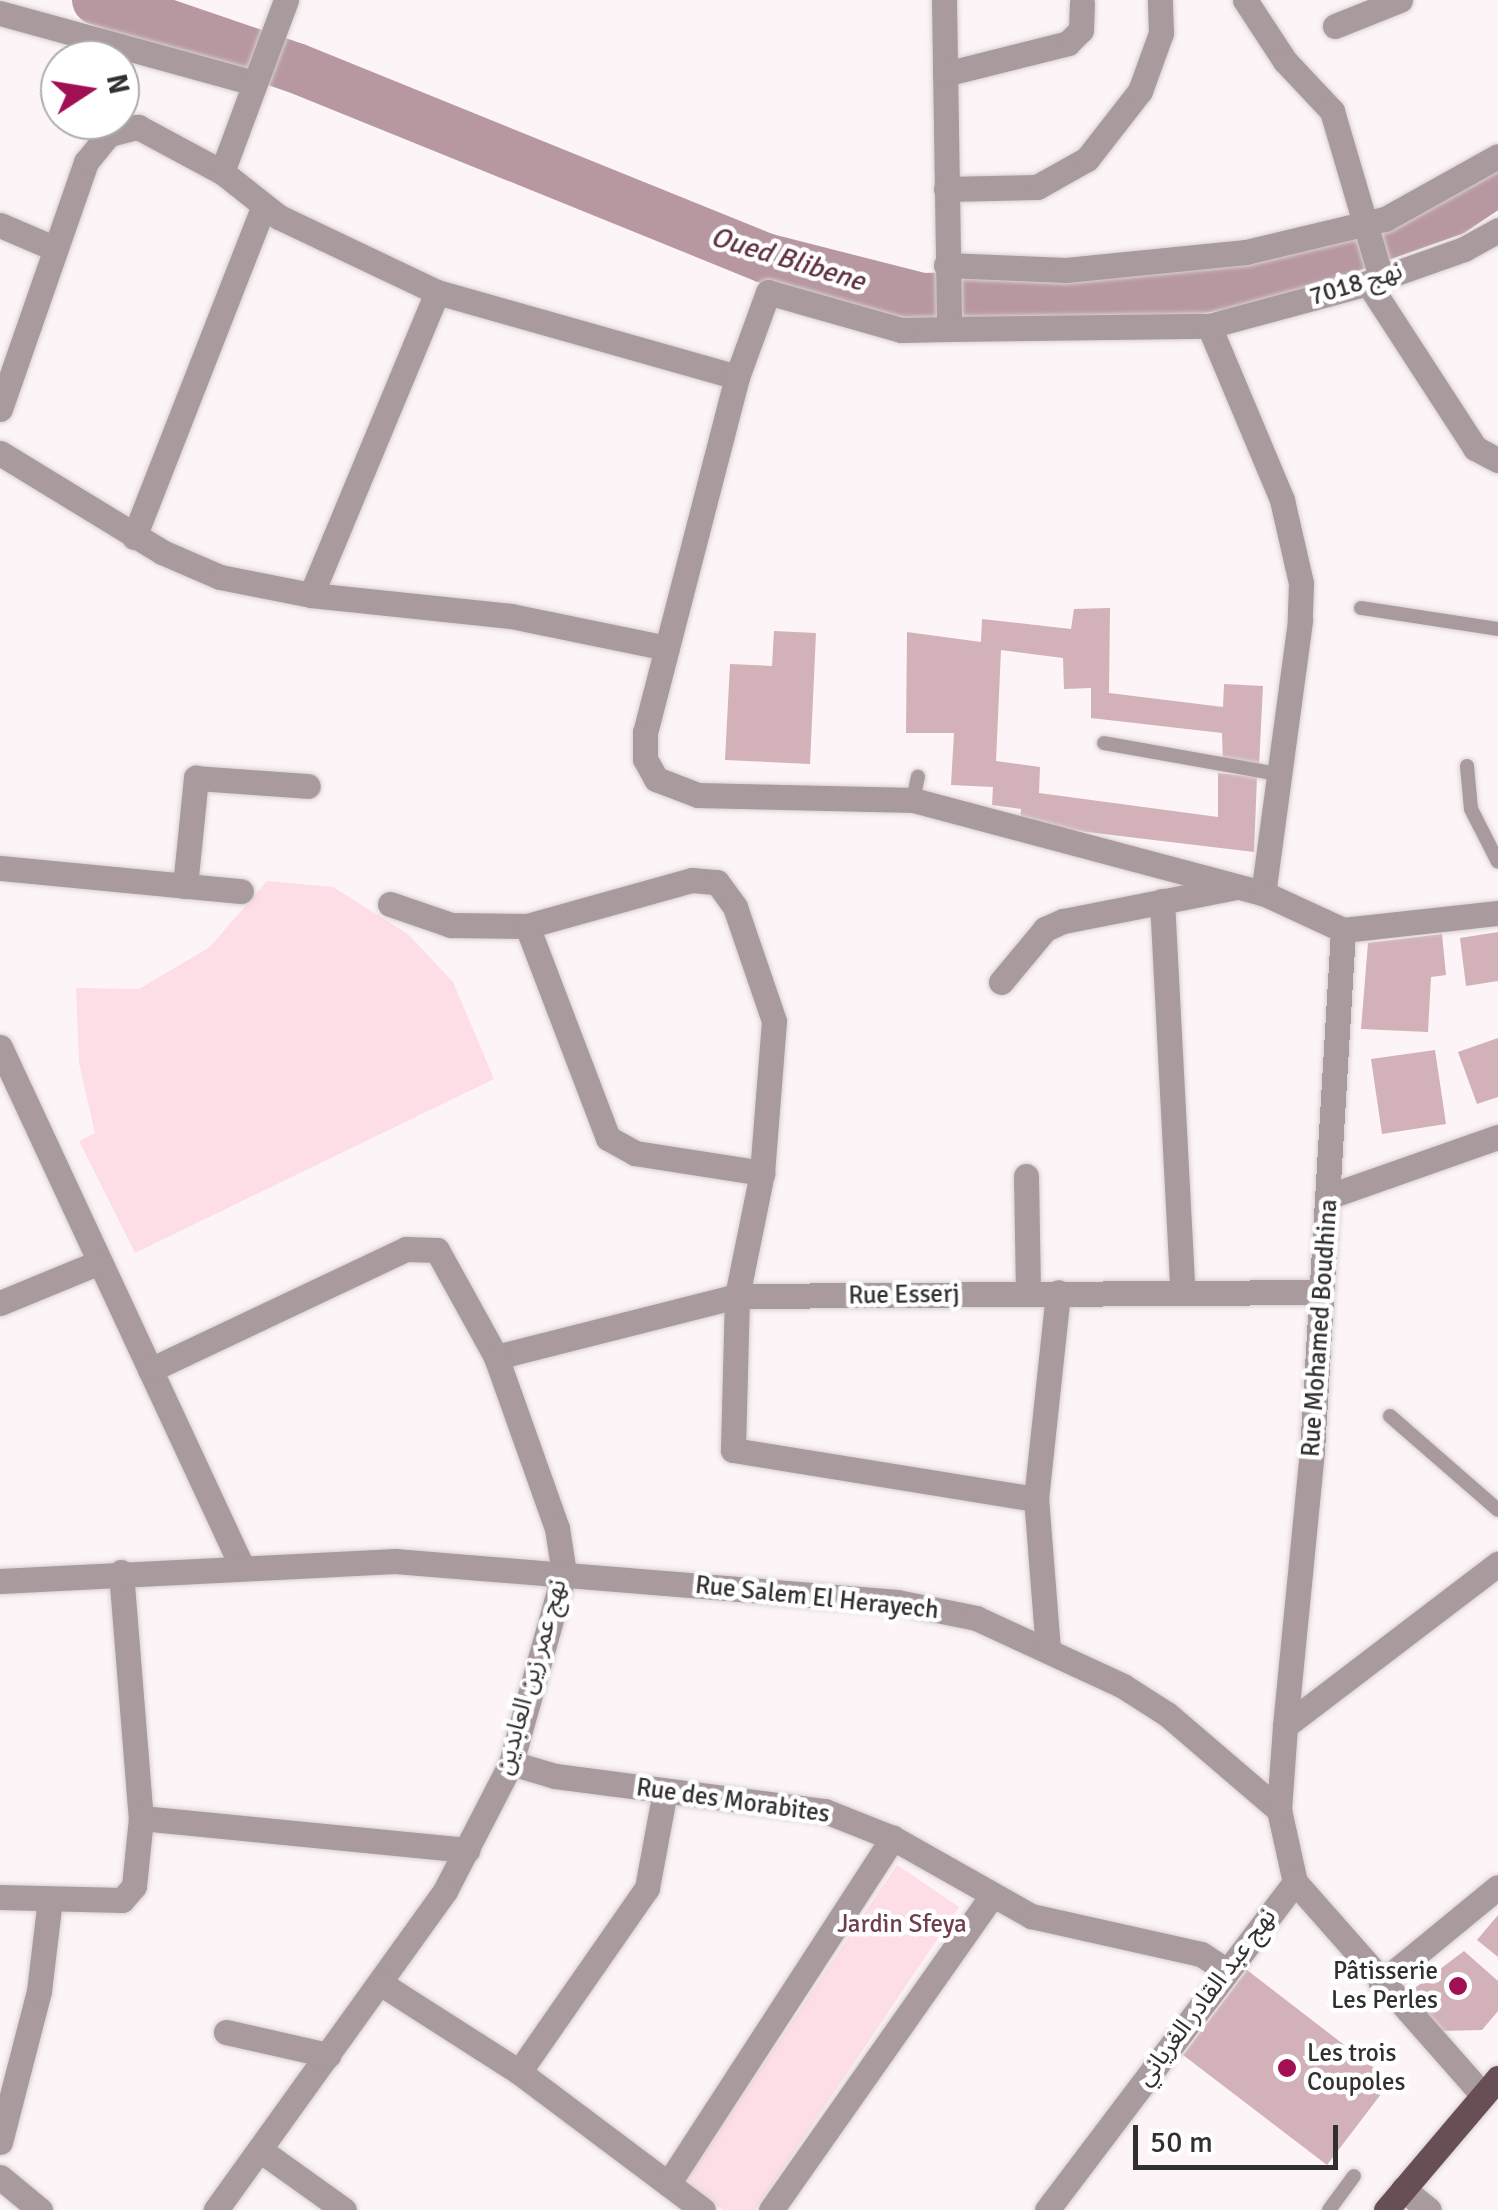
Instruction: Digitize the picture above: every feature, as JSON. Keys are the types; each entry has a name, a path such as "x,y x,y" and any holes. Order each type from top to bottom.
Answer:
{"main road":[{"path":"1386,2210 1490,2086"}],"street":[{"path":"222,172 286,0"},
{"path":"944,0 949,325"},
{"path":"946,190 1038,188 1088,159 1140,91 1162,32 1160,0"},
{"path":"1245,0 1285,61 1332,112 1368,225 1376,277 1475,448 1498,460"},
{"path":"1335,26 1400,0"},
{"path":"944,74 1068,42 1081,30 1082,3"},
{"path":"0,13 257,76"},
{"path":"0,409 86,162 121,127 138,127 222,172 263,207 437,292 737,377 645,732 645,759 656,779 698,795 916,788 1252,889 1343,930 1498,913"},
{"path":"946,274 1066,270 1246,252 1384,219 1498,156"},
{"path":"134,536 263,207"},
{"path":"0,225 54,248"},
{"name":"نهج 7018","path":"737,377 768,292 902,330 949,325 1209,326 1464,249 1498,230"},
{"path":"311,595 437,292"},
{"path":"1209,326 1282,500 1300,584 1284,775 1252,889"},
{"path":"0,454 134,536 220,576 311,595 511,616 668,648"},
{"path":"185,886 196,778 308,786"},
{"path":"0,868 241,891"},
{"path":"390,904 451,924 527,926 692,880 716,882 726,892 774,1020 762,1172 737,1296 728,1437 742,1456 1036,1499"},
{"path":"1002,982 1045,929 1162,901 1252,889"},
{"path":"1162,901 1182,1288"},
{"path":"527,926 608,1138 636,1153 762,1172"},
{"name":"Rue Mohamed Boudhina","path":"1279,1810 1330,1196 1343,930"},
{"path":"0,1047 97,1263 242,1567"},
{"path":"1330,1196 1498,1137"},
{"path":"1026,1176 1028,1292"},
{"name":"نهج عمر زين العابدين","path":"150,1370 406,1249 437,1250 448,1262 496,1357 557,1528 564,1573 511,1764 467,1850 380,1983 216,2210"},
{"path":"0,1303 97,1263"},
{"name":"Rue Esserj","path":"496,1357 737,1296 1182,1288 1320,1292"},
{"path":"1048,1650 1036,1499 1058,1292"},
{"name":"Rue Salem El Herayech","path":"0,1580 395,1560 934,1607 1048,1650 1166,1714 1279,1810"},
{"path":"1286,1726 1498,1564"},
{"path":"0,1897 113,1903 129,1895 140,1818 121,1572"},
{"name":"Rue des Morabites","path":"511,1764 664,1791 825,1811 893,1838 990,1898 1031,1916 1201,1954 1224,1969"},
{"path":"519,2072 647,1888 664,1791"},
{"path":"1279,1810 1295,1882 1381,1983 1490,2086"},
{"path":"140,1818 467,1850"},
{"path":"668,2184 893,1838"},
{"name":"نهج عبد القادر الغرياني","path":"1047,2210 1224,1969 1295,1882"},
{"path":"1381,1983 1498,1887"},
{"path":"771,2210 990,1898"},
{"path":"0,2142 35,2008 50,1899"},
{"path":"380,1983 519,2072 703,2210"},
{"path":"226,2032 328,2055"},
{"path":"260,2150 344,2210"},
{"path":"0,2177 40,2210"},
{"path":"1404,2189 1429,2210"}],"lane":[{"path":"1361,608 1498,629"},
{"path":"1104,743 1284,775"},
{"path":"1467,766 1471,809 1498,862"},
{"path":"1390,1416 1498,1510"},
{"path":"1329,2210 1354,2176"}],"green space":[{"path":"267,881 333,887 408,934 453,982 494,1079 135,1253 79,1141 95,1133 79,1063 76,988 139,989 210,947"},
{"name":"Jardin Sfeya","path":"897,1865 959,1907 755,2210 723,2210 684,2183"}],"building":[{"path":"1110,608 1109,693 1223,707 1224,684 1263,686 1259,766 1223,764 1222,733 1091,718 1091,688 1064,689 1063,658 1001,650 996,761 1040,767 1039,793 1218,817 1218,773 1257,777 1254,852 1020,824 1021,809 992,805 993,787 951,785 954,733 906,733 907,632 981,642 982,619 1071,629 1074,609"},
{"path":"774,631 816,633 810,764 725,760 730,664 772,666"},
{"path":"1498,932 1498,981 1466,986 1460,938"},
{"path":"1442,934 1446,975 1431,977 1428,1032 1361,1029 1368,943"},
{"path":"1498,1038 1498,1097 1477,1104 1458,1052"},
{"path":"1435,1050 1446,1124 1382,1134 1371,1059"},
{"path":"1498,1915 1498,1957 1477,1940"},
{"name":"Pâtisserie Les Perles","path":"1464,1951 1498,1981 1498,2011 1482,2030 1439,2031 1411,1991"},
{"name":"Les trois Coupoles","path":"1247,1970 1391,2081 1327,2165 1183,2055"}],"waterway":[{"name":"Oued Blibene","path":"97,0 296,68 765,258 922,298 1177,292 1257,280 1452,211 1498,180"}],"place":[{"name":"Pâtisserie Les Perles","path":"1458,1986"},
{"name":"Les trois Coupoles","path":"1287,2068"}]}
